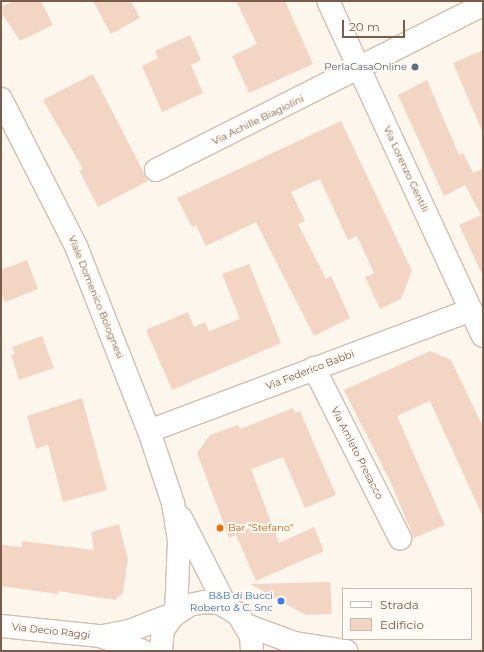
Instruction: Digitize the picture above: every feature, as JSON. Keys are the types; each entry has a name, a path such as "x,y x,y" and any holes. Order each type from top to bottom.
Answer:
{"street":[{"name":"Via Lorenzo Gentili","path":"328,1 483,336"},
{"name":"Via Achille Biagiolini","path":"156,170 360,70 483,5"},
{"name":"Viale Domenico Bolognesi","path":"1,99 76,246 149,431 173,503 226,606"},
{"name":"Via Federico Babbi","path":"149,431 471,310"},
{"name":"Via Amleto Presacco","path":"314,368 400,538"},
{"name":"Viale Domenico Bolognesi","path":"173,503 179,548 176,613"},
{"name":"Via Decio Raggi","path":"100,636 129,631 176,613 196,603 211,602 226,606"},
{"path":"226,606 246,624 288,641 338,651"},
{"name":"Via Decio Raggi","path":"160,651 164,630 176,613"},
{"path":"246,624 252,651"},
{"name":"Via Decio Raggi","path":"1,626 100,636 143,651"}],"building":[{"path":"13,1 41,1 53,25 20,41 1,12 1,7"},
{"path":"93,1 131,1 140,18 111,34"},
{"path":"236,1 285,1 313,64 249,93 232,56 257,44"},
{"path":"190,35 201,60 191,65 203,93 162,112 142,66 158,58 155,51"},
{"path":"483,50 483,133 453,63"},
{"path":"93,74 148,181 98,207 79,170 83,169 43,100"},
{"path":"427,80 459,155 463,153 473,173 483,168 483,276 459,225 481,215 465,185 444,196 398,95"},
{"path":"341,121 412,271 401,299 380,309 365,277 374,273 357,236 348,240 320,179 291,192 305,221 298,224 326,279 331,276 350,318 314,336 256,222 206,246 196,225 192,227 177,198"},
{"path":"27,260 38,289 5,302 1,292 1,270"},
{"path":"249,264 281,343 172,390 146,330 188,312 194,327 205,322 209,331 240,319 222,274"},
{"path":"42,336 54,368 19,380 11,355 15,354 12,347"},
{"path":"430,351 451,360 483,427 483,517 430,401 397,416 445,525 414,538 391,483 344,390"},
{"path":"82,398 107,490 63,502 48,445 36,449 27,416"},
{"path":"293,408 295,413 300,411 336,495 305,508 283,457 251,469 279,543 314,527 324,551 256,581 236,535 229,538 197,453 210,435 238,425 240,429"},
{"path":"119,524 128,559 123,593 115,600 58,591 58,594 1,586 1,545 22,547 22,541 94,550 91,532"},
{"path":"330,582 332,614 306,615 250,584"}],"place":[{"name":"PerlaCasaOnline","path":"415,67"},
{"name":"Bar \"Stefano\"","path":"220,528"},
{"name":"B&B di Bucci Roberto & C. Snc","path":"281,601"}]}
